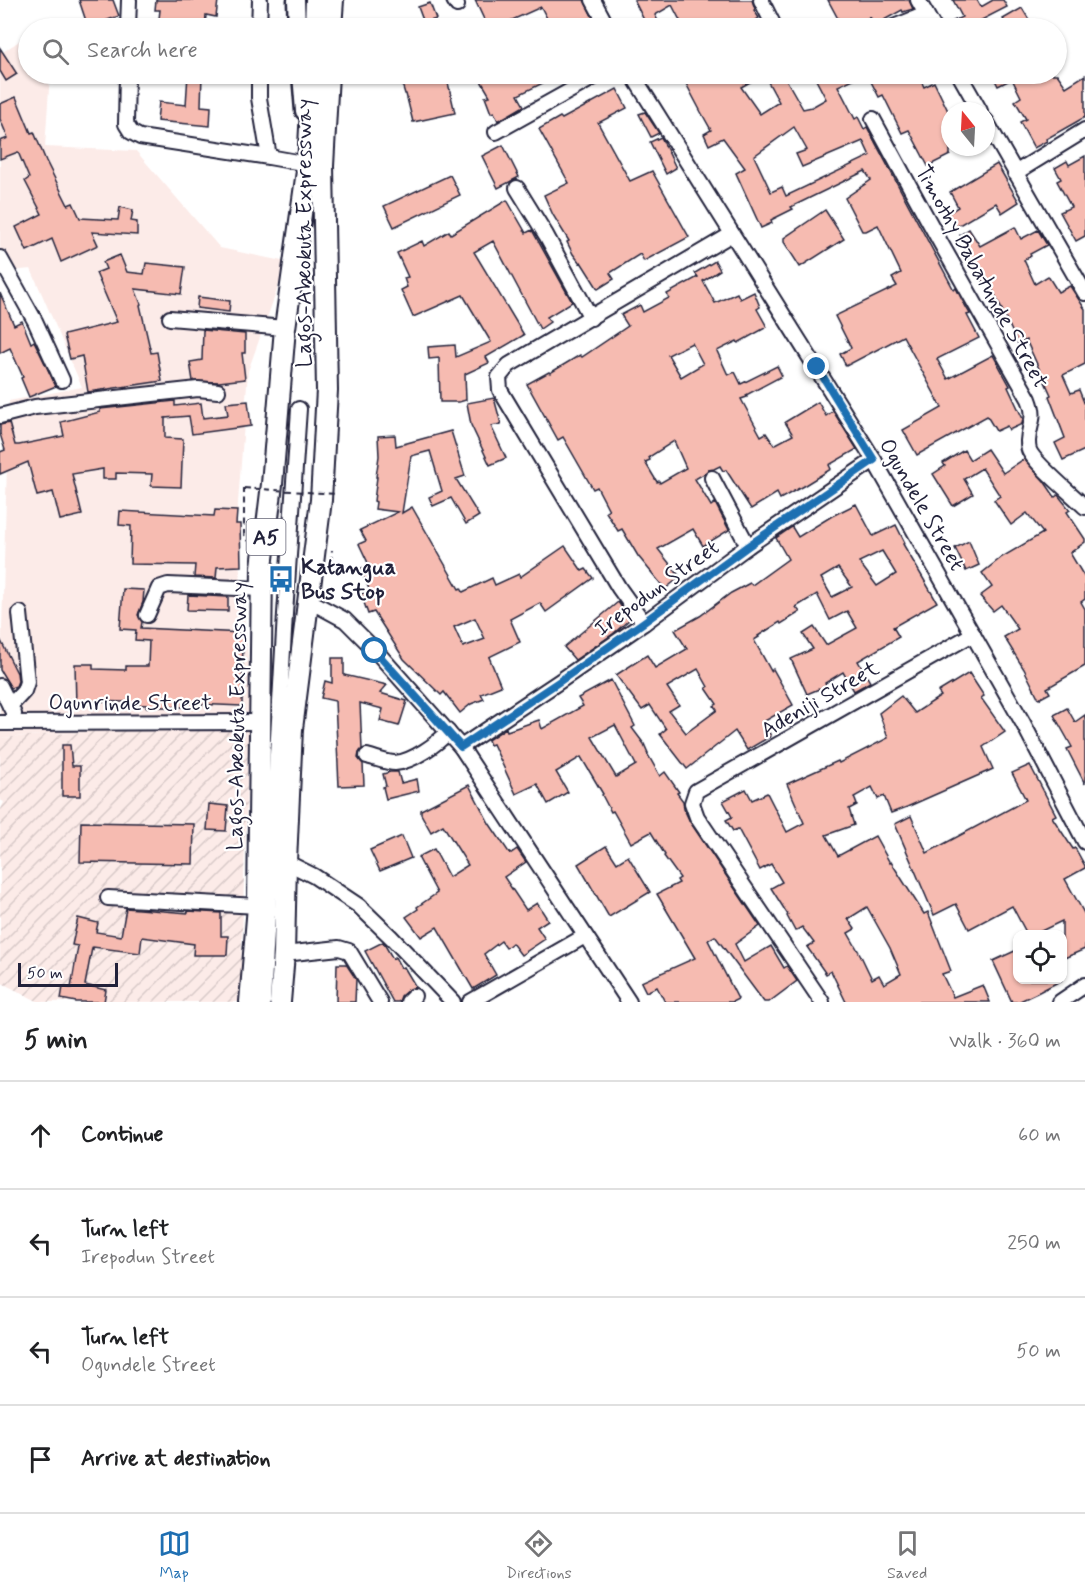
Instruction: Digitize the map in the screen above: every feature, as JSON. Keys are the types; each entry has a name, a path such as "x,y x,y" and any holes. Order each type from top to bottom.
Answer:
{"highway":[{"path":"315,18 316,0"},
{"path":"332,18 333,0"},
{"name":"Lagos-Abeokuta Expressway","path":"280,1002 284,954 292,729 321,500 327,390 315,165 313,84"},
{"name":"Lagos-Abeokuta Expressway","path":"250,1002 258,906 262,567 272,483 285,328 315,165 327,84"}],"main road":[{"path":"296,0 297,18"},
{"path":"341,18 343,0"},
{"path":"303,84 315,165"},
{"path":"315,165 332,84"}],"street":[{"path":"128,18 129,0"},
{"path":"259,18 260,0"},
{"path":"592,0 602,18"},
{"path":"760,0 770,18"},
{"path":"918,0 928,18"},
{"path":"916,18 926,14"},
{"path":"127,84 126,124 131,132 140,137 315,165"},
{"path":"259,84 259,98 269,157"},
{"path":"496,132 582,84"},
{"name":"Ogundele Street","path":"638,84 874,460 1023,723 1085,842"},
{"path":"965,84 975,102"},
{"name":"Timothy Babatunde Street","path":"873,119 1029,399 1033,419 1028,440 1029,451 1085,507"},
{"path":"1015,173 1085,130"},
{"path":"995,138 1085,293"},
{"path":"517,188 546,235 591,318"},
{"path":"644,622 620,588 500,390 500,377 509,365 732,234"},
{"path":"0,258 35,321 62,380"},
{"path":"170,318 285,328"},
{"path":"0,416 35,407 65,403 198,389 218,391"},
{"path":"263,1002 299,409"},
{"name":"Irepodun Street","path":"461,747 560,681 748,546 874,460"},
{"path":"712,478 748,546"},
{"path":"147,615 159,588 168,585 261,589"},
{"path":"308,600 345,620 461,747 629,1002"},
{"path":"10,706 24,691 27,682 20,613"},
{"name":"Adeniji Street","path":"822,1002 697,817 692,803 696,791 973,634"},
{"path":"0,686 19,723"},
{"name":"Ogunrinde Street","path":"0,723 260,722"},
{"path":"367,756 394,763 409,759 439,742 448,732"},
{"path":"286,862 314,876 359,906 453,1002"},
{"path":"108,898 258,906"},
{"path":"470,1002 585,936"},
{"path":"284,954 339,948 349,951 380,1002"},
{"path":"1060,1002 1085,985"}],"path":[{"path":"244,534 244,488 337,494"}],"shaded area":[{"path":"18,42 18,84 49,84 45,147 136,151 220,248 287,262 248,371 236,529 250,678 249,720 0,738 9,401 82,387 31,269 11,271 0,249 0,54"},
{"path":"249,720 240,1002 39,1002 0,982 0,811 4,802 0,800 0,738"}],"building":[{"path":"79,0 113,0 119,16 113,18 85,18"},
{"path":"156,0 218,0 216,17 206,15 206,18 159,18 160,10 155,10"},
{"path":"475,0 584,0 593,18 547,18 541,7 516,18 483,18"},
{"path":"634,0 752,0 759,18 679,18 672,5 655,15 656,18 643,18"},
{"path":"828,0 909,0 913,9 903,12 902,10 888,18 838,18"},
{"path":"953,0 977,0 981,7 993,0 1003,0 1007,7 986,18 960,18 962,17"},
{"path":"430,3 436,18 422,18 418,7"},
{"path":"1022,8 1028,18 1005,18"},
{"path":"0,48 17,74 6,81 0,71"},
{"path":"1085,75 1085,117 1034,148 1020,122 1026,119 1015,101 1021,97 1014,84 1064,84 1066,87"},
{"path":"187,84 202,84 201,106 211,107 210,126 157,121 159,102 186,105"},
{"path":"402,84 448,84 455,113 413,122"},
{"path":"483,84 541,84 518,95 524,106 498,121 494,112 491,113 485,97 490,96"},
{"path":"686,84 747,84 741,87 760,114 779,102 769,84 789,84 803,109 826,99 818,84 842,84 838,86 855,119 858,117 864,129 867,127 954,290 956,288 970,314 967,315 979,338 937,359 948,379 993,355 1010,386 1008,387 1023,419 1022,424 1009,430 1007,426 996,431 987,416 917,455 903,430 942,408 903,336 846,366 840,354 851,348 835,316 897,286 892,278 901,273 878,225 862,231 845,198 871,180 865,171 791,207 793,209 761,228 736,173 745,168 723,138 709,145 704,134 711,130","holes":["794,127 807,150 796,154 802,167 863,141 870,156 786,196 782,187 771,192 754,156"]},
{"path":"872,84 923,84 924,87 935,84 944,102 941,102 941,156 948,156 928,166 909,130 902,133 883,95 879,97"},
{"path":"617,89 627,108 598,123 630,181 652,171 689,237 644,261 640,254 610,273 614,279 598,289 581,262 573,254 567,242 569,241 544,195 569,183 539,129"},
{"path":"16,97 31,133 34,132 68,205 73,203 80,218 118,220 120,207 133,210 131,221 137,222 137,235 92,232 98,245 61,262 52,239 27,251 16,227 42,214 25,181 29,178 18,152 0,159 0,141 8,138 0,119 0,104"},
{"path":"645,112 659,133 651,137 639,114"},
{"path":"661,137 676,168 666,174 650,142"},
{"path":"503,145 519,177 498,188 482,156"},
{"path":"1085,156 1085,236 1076,241 1060,212 1071,207 1057,181 1061,179 1055,168 1067,161 1069,165"},
{"path":"997,164 1019,202 1002,213 996,203 956,227 948,213 958,207 950,192"},
{"path":"450,175 460,195 394,227 384,206"},
{"path":"507,200 526,233 532,230 572,302 547,317 550,322 540,329 493,241 474,252 524,335 486,357 489,363 465,374 466,400 440,402 439,358 429,359 428,347 455,345 456,357 491,342 463,295 413,317 401,290 407,287 404,278 408,277 397,253 422,241 424,246 449,231 451,234"},
{"path":"825,210 844,239 800,267 784,242 784,238"},
{"path":"1015,227 1021,239 1038,230 1047,245 1024,260 1035,284 1048,276 1058,292 1070,286 1085,309 1085,364 1063,375 1071,393 1079,390 1085,405 1085,450 1063,460 1055,443 1065,438 1049,396 1051,395 1026,340 1018,344 988,280 983,282 967,254 970,253 960,235 969,229 980,246"},
{"path":"120,255 127,272 144,274 146,263 185,267 181,294 135,289 141,304 151,353 157,352 162,381 88,392 82,356 70,359 64,335 117,322 96,273 106,269 103,262"},
{"path":"715,261 720,270 703,281 715,303 737,293 740,299 754,292 760,307 757,309 767,327 738,343 737,341 717,351 728,375 735,372 741,384 777,366 782,376 741,399 761,436 766,433 774,445 793,435 785,422 818,402 826,416 833,411 857,449 829,465 831,469 805,485 780,499 777,493 751,509 726,470 723,471 720,466 708,470 695,479 711,506 715,503 729,530 703,546 693,529 658,549 680,577 665,589 638,556 622,529 618,531 606,512 609,510 597,487 593,489 563,437 558,440 527,384 580,355 582,357 628,326 621,315 640,305 643,312 669,298 667,294 698,277 695,273","holes":["692,343 703,364 681,377 668,355","674,441 686,468 660,483 657,482 645,462"]},
{"path":"0,293 14,325 22,321 31,343 34,341 56,386 29,397 10,348 0,353"},
{"path":"198,297 230,301 229,312 197,308"},
{"path":"203,330 245,334 245,353 242,353 245,379 219,382 193,381 190,362 202,360"},
{"path":"494,398 501,424 491,426 506,458 490,465 471,425 467,403"},
{"path":"175,401 175,406 201,403 203,418 228,415 226,403 248,401 251,426 192,434 189,416 165,418 165,438 183,439 181,487 151,486 152,474 116,473 116,479 103,479 103,469 72,474 82,515 60,520 53,492 37,496 28,462 0,474 0,452 5,450 0,425 9,423 15,445 19,445 64,436 61,422 100,412 100,409"},
{"path":"451,431 465,476 456,479 479,516 466,524 451,498 433,506 429,497 442,491 430,451 411,456 402,513 412,507 459,589 461,588 463,592 492,578 495,585 519,574 520,577 565,546 582,571 586,569 593,578 546,612 540,603 510,619 520,642 489,657 501,686 481,694 484,699 471,704 460,713 444,692 441,695 404,659 374,612 368,614 361,594 370,591 360,569 369,565 359,544 366,541 360,530 398,512 375,509 379,456 378,436 395,435 396,446","holes":["475,618 485,639 463,647 454,627"]},
{"path":"987,449 1003,473 1024,459 1055,497 1058,495 1070,510 1067,512 1085,539 1085,542 1070,553 1085,578 1085,599 1081,602 1085,609 1085,666 1047,688 1050,693 1039,699 1004,637 1018,629 1001,605 993,611 980,596 992,587 982,573 1002,557 1043,533 1027,513 1011,525 994,500 1000,496 982,468 964,479 973,494 953,506 933,474 945,466 943,463 964,450 970,460"},
{"path":"856,504 873,536 896,525 905,543 903,544 937,602 893,627 899,637 858,661 870,682 854,691 843,672 825,683 826,686 807,694 791,659 813,649 803,634 814,627 826,645 857,628 847,611 830,620 817,594 796,607 800,612 781,624 780,622 754,640 793,705 763,722 771,736 747,750 735,731 687,769 660,734 666,729 650,705 642,710 616,675 647,655 655,668 687,649 675,630 700,616 731,593 750,583 752,585 788,559 776,538 792,527 798,537","holes":["882,551 896,574 877,586 859,562","838,568 852,587 832,597 821,578","698,669 708,687 706,688 717,704 714,706 717,710 686,733 669,711 679,705 667,687"]},
{"path":"215,510 237,511 236,524 240,524 241,566 217,567 216,578 194,577 195,565 130,564 131,526 119,525 120,511 214,516"},
{"path":"969,541 979,565 966,571 955,548"},
{"path":"123,589 144,590 143,602 138,615 142,622 141,628 243,633 242,706 195,704 195,707 146,707 147,705 125,704 125,702 93,701 93,704 76,705 75,664 93,664 93,669 126,670 126,666 148,666 149,641 135,640 136,630 120,629"},
{"path":"188,595 228,597 228,611 187,610"},
{"path":"618,602 630,619 613,634 575,660 564,647"},
{"path":"0,639 17,673 16,686 11,688 0,670"},
{"path":"332,658 344,658 344,675 387,685 380,693 407,701 399,726 380,721 383,709 360,703 362,749 358,758 363,764 364,785 339,786 335,701 321,698 325,681 332,683"},
{"path":"969,673 984,696 981,698 1005,732 983,747 993,769 891,813 884,796 878,799 872,787 854,797 857,805 849,809 854,825 826,835 838,856 875,836 924,914 928,912 951,971 942,974 953,997 983,985 990,1002 846,1002 831,971 826,974 807,947 814,943 802,927 795,931 771,888 782,882 771,864 760,870 738,829 733,831 726,820 732,817 723,801 746,789 752,800 767,793 787,832 804,823 787,784 838,761 839,763 888,738 879,713 901,696 915,713 941,696 938,692","holes":["867,907 890,948 901,974 884,984 879,975 872,979 848,933 855,929 848,919"]},
{"path":"611,680 635,726 632,728 644,744 660,776 665,772 679,792 677,793 683,801 690,822 760,926 735,944 744,962 771,946 784,968 787,966 797,981 769,1002 764,1002 715,936 708,940 738,999 732,1002 665,1002 657,987 646,992 641,982 695,958 657,894 679,883 677,880 680,878 664,856 651,832 631,843 581,757 556,772 568,792 548,804 537,784 516,794 493,744 490,745 488,740 506,728 507,731 539,720 542,729 583,706 578,698","holes":["615,725 636,765 616,777 592,737"]},
{"path":"1067,708 1075,722 1085,715 1085,784 1067,749 1072,747 1054,715"},
{"path":"62,745 70,745 72,766 80,766 80,796 62,796"},
{"path":"1030,765 1056,815 1052,817 1085,866 1065,879 1085,915 1085,949 1067,957 1067,930 1062,930 1062,921 1043,930 1025,930 1012,906 969,929 956,904 934,915 895,824 911,816 927,853 1026,800 1012,773"},
{"path":"398,772 401,783 417,779 419,791 386,799 383,774"},
{"path":"469,785 489,823 510,854 517,849 526,862 504,877 526,910 537,903 548,920 537,927 545,939 521,955 512,943 506,948 501,941 484,954 496,975 473,989 437,927 421,937 406,917 437,893 418,857 434,849 449,877 468,865 443,825 431,832 421,810"},
{"path":"209,804 228,806 226,831 207,830"},
{"path":"81,822 194,824 193,864 80,862"},
{"path":"402,836 411,858 380,871 370,850"},
{"path":"606,846 617,863 628,856 650,892 609,917 578,864"},
{"path":"126,908 221,913 221,936 228,936 227,955 193,955 194,944 142,937 140,953 93,947 85,985 106,990 104,1002 76,1002 61,999 63,987 71,988 78,946 72,945 78,918 98,923 96,932 121,936"},
{"path":"383,942 393,959 395,957 401,968 404,967 416,987 401,996 399,1002 393,1002 365,951"},
{"path":"1013,952 1013,984 1054,984 1018,1002 1012,1002 993,961"},
{"path":"337,964 346,964 356,979 355,1002 336,1002"}],"place":[{"name":"Katangua Bus Stop","path":"281,579"}],"route":[{"path":"375,651 461,747 560,681 748,546 874,460 817,367"}]}
